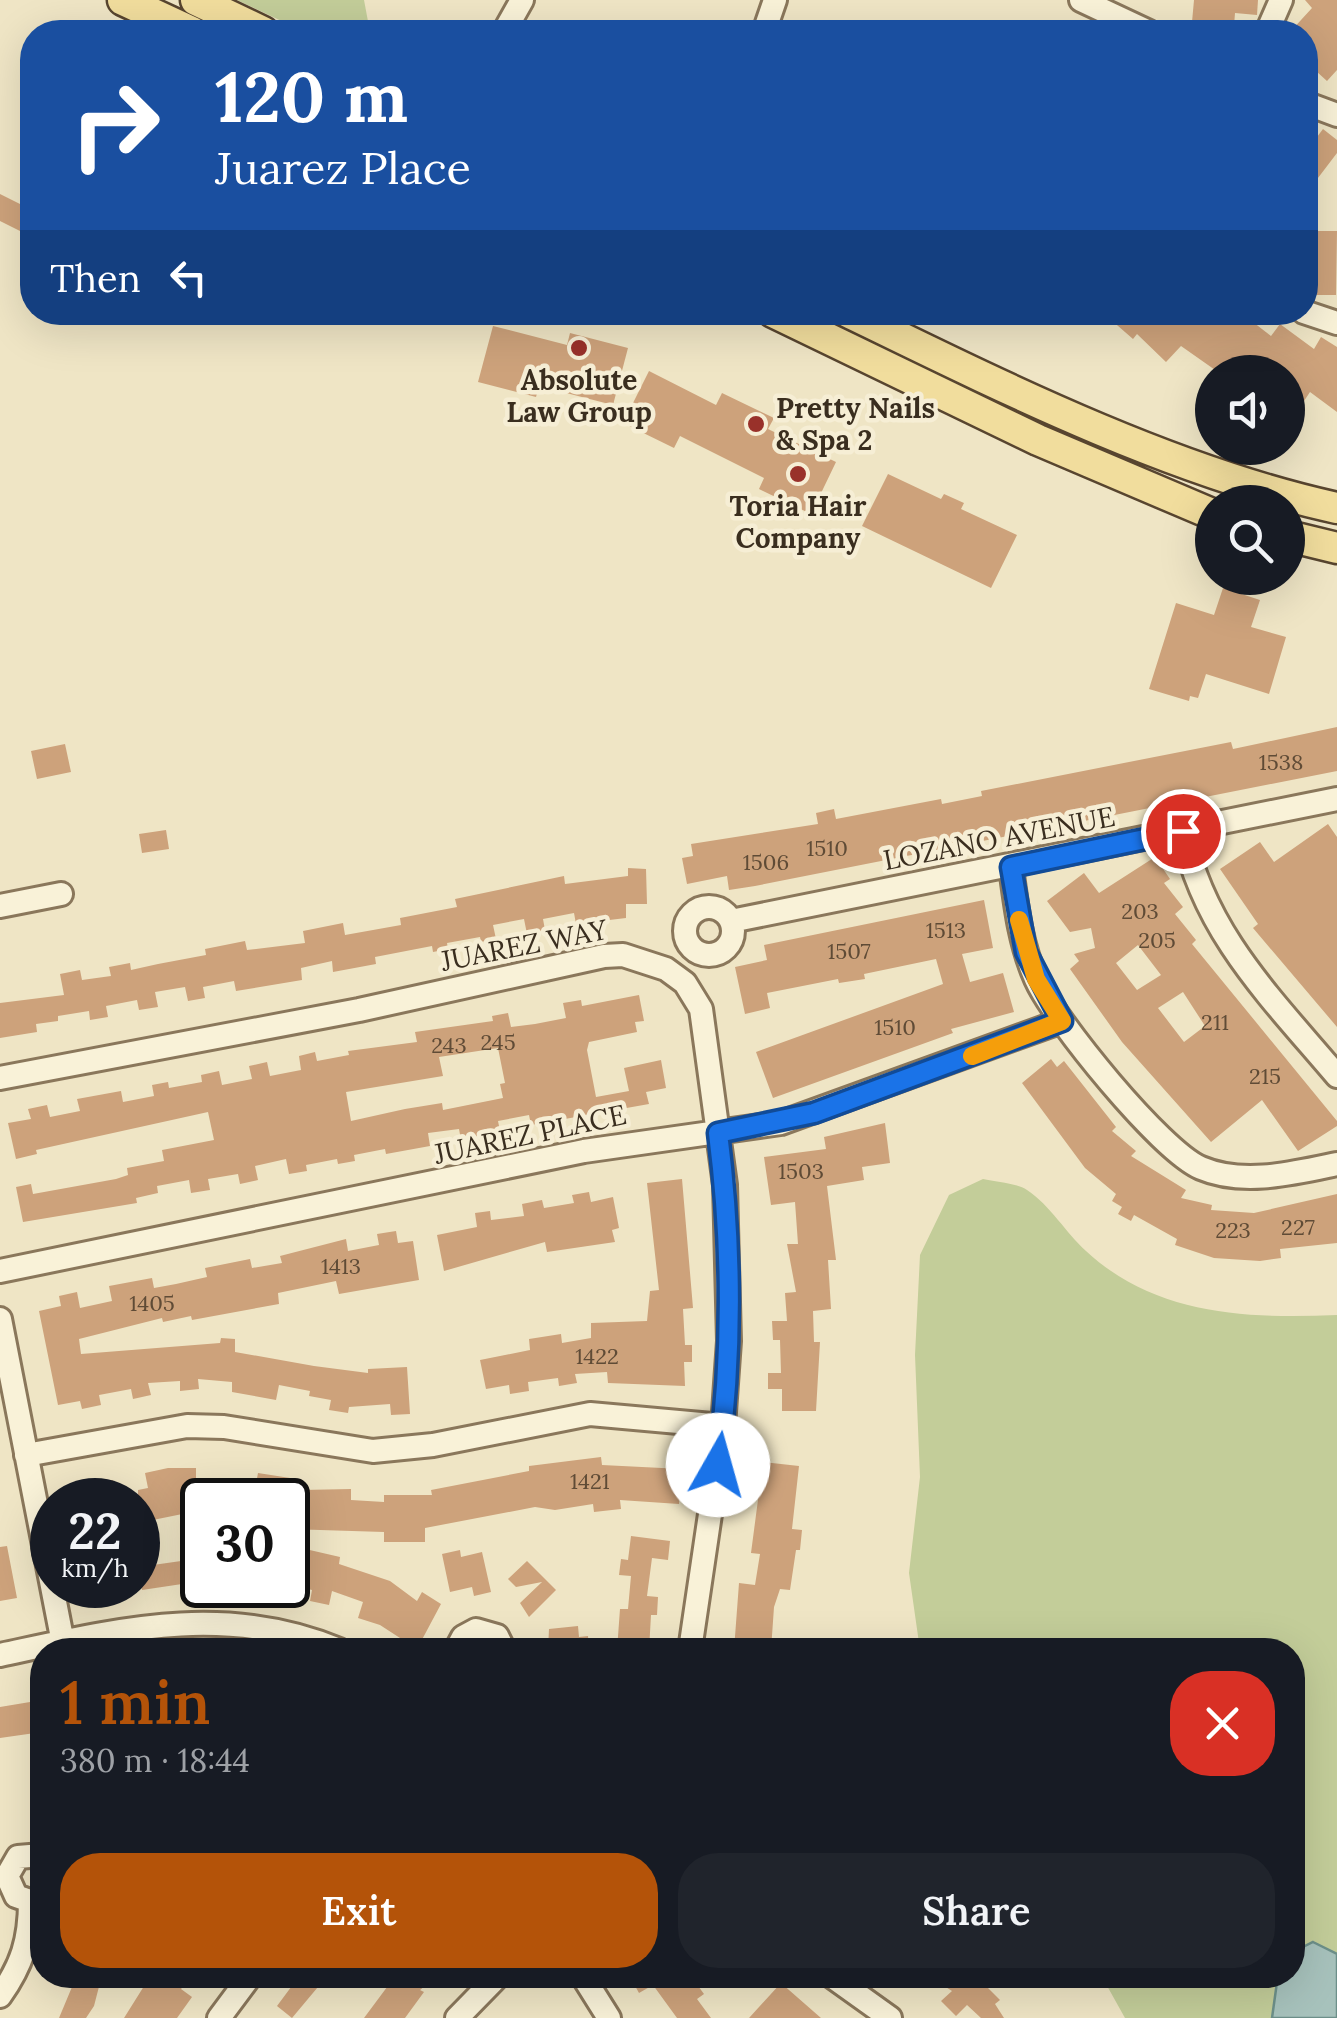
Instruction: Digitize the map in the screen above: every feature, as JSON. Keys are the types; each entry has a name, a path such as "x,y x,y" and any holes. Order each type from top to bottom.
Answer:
{"main road":[{"path":"123,0 166,20"},
{"path":"196,0 238,20"},
{"path":"800,325 1038,440 1195,507"},
{"path":"876,325 1048,405 1228,478 1337,508"},
{"path":"1305,540 1337,548"}],"street":[{"path":"1081,0 1124,20"},
{"name":"LOZANO AVENUE","path":"732,921 1337,799"},
{"path":"1183,831 1196,886 1217,930 1337,1076"},
{"path":"1011,867 1026,952 1062,1021 1156,1132 1198,1167 1239,1176 1337,1164"},
{"path":"0,906 61,894"},
{"name":"JUAREZ WAY","path":"0,1078 623,954 646,960 685,982 701,1008 718,1133 729,1270 723,1426 692,1638"},
{"name":"JUAREZ PLACE","path":"0,1271 584,1152 718,1133 814,1113 1062,1021"},
{"path":"0,1318 61,1638"},
{"path":"26,1454 187,1426 224,1427 374,1451 432,1445 590,1414 723,1426"},
{"path":"92,1638 192,1621 229,1622 307,1638"},
{"path":"462,1638 476,1630 491,1632 495,1638"},
{"path":"0,1655 30,1649"},
{"path":"30,1855 25,1854 9,1868 11,1890 30,1898"},
{"path":"0,1996 21,1965 30,1930"},
{"path":"219,2018 241,1988"},
{"path":"457,2018 486,1988"},
{"path":"590,1988 609,2018"},
{"path":"848,1988 890,2018"}],"green space":[{"path":"237,0 364,0 368,20 280,20"},
{"path":"983,1179 1027,1190 1086,1251 1113,1272 1172,1300 1236,1313 1337,1315 1337,1954 1313,1942 1305,1946 1305,1638 918,1638 909,1573 920,1477 915,1355 920,1255 949,1195"},
{"path":"1108,1988 1276,1988 1272,2018 1125,2018"}],"water":[{"path":"1313,1942 1337,1954 1337,2018 1272,2018 1276,1988 1305,1988 1305,1946"}],"building":[{"path":"1194,0 1258,0 1257,15 1235,13 1234,20 1192,20"},
{"path":"1305,0 1337,0 1337,70 1327,81 1318,73 1318,20 1301,20 1312,8"},
{"path":"1323,129 1337,140 1337,153 1318,178 1318,136"},
{"path":"0,194 20,204 20,231 0,221"},
{"path":"1318,231 1337,231 1336,295 1318,295"},
{"path":"1117,325 1257,325 1271,336 1281,325 1314,349 1321,337 1337,347 1337,412 1310,392 1305,400 1305,355 1195,356 1181,346 1166,362 1137,334 1133,339"},
{"path":"493,326 567,345 570,333 628,348 613,405 539,386 536,397 478,382"},
{"path":"649,371 716,405 722,393 774,418 768,429 836,462 811,514 759,489 764,478 680,436 674,448 623,423"},
{"path":"888,474 941,499 944,494 964,503 961,509 1017,535 991,588 862,526"},
{"path":"1221,595 1245,595 1260,600 1251,627 1286,637 1269,694 1206,674 1198,698 1190,696 1189,701 1149,689 1176,603 1214,615"},
{"path":"1337,727 1337,771 755,886 729,890 727,876 687,884 682,858 693,856 691,844 818,824 816,813 834,809 836,819 941,799 942,804 982,796 981,791 1231,742 1233,749"},
{"path":"65,744 71,772 37,779 31,751"},
{"path":"1328,824 1337,837 1337,1027 1253,928 1258,924 1220,869 1260,842 1274,862"},
{"path":"166,830 169,849 142,853 139,834"},
{"path":"1155,857 1170,879 1164,883 1183,907 1175,914 1196,940 1192,944 1337,1121 1337,1126 1298,1151 1262,1100 1211,1142 1122,1042 1070,969 1079,961 1074,954 1095,948 1091,928 1070,932 1047,901 1084,873 1099,893","holes":["1138,945 1161,975 1137,990 1116,963","1183,992 1205,1026 1184,1042 1158,1008"]},
{"path":"628,868 646,869 647,904 626,904 626,918 576,924 574,913 543,919 545,930 527,934 524,919 493,925 496,939 481,942 480,937 447,943 448,949 433,952 432,946 375,957 376,964 333,972 332,961 301,968 302,980 236,991 234,981 203,987 205,998 188,1001 185,987 155,992 158,1007 139,1010 137,1000 106,1006 108,1017 90,1020 89,1011 58,1016 58,1021 36,1024 37,1032 0,1038 0,1003 64,995 60,974 80,970 82,980 111,976 109,967 130,963 131,970 206,955 205,949 245,941 247,950 305,943 303,931 343,923 345,935 401,925 400,918 457,907 455,899 564,876 565,884 628,876"},
{"path":"984,900 993,948 962,954 970,982 1003,973 1014,1012 951,1029 953,1033 773,1098 756,1052 943,984 936,959 864,974 865,979 839,983 838,979 767,993 770,1008 745,1014 735,967 767,960 764,945"},
{"path":"639,995 644,1021 635,1022 637,1032 589,1042 587,1050 596,1097 629,1091 624,1068 661,1060 666,1088 646,1092 649,1104 531,1125 529,1115 498,1121 500,1131 461,1140 459,1129 428,1133 430,1146 354,1155 355,1161 338,1164 337,1159 306,1165 307,1171 289,1174 286,1159 255,1166 258,1180 240,1184 238,1174 208,1179 210,1190 191,1193 189,1180 157,1186 158,1193 136,1198 137,1203 23,1222 16,1187 31,1184 33,1194 116,1179 128,1175 127,1168 164,1161 162,1150 214,1140 208,1112 36,1150 37,1154 16,1159 8,1123 31,1119 28,1109 47,1105 50,1117 80,1111 77,1099 121,1091 123,1102 154,1096 152,1085 168,1082 169,1088 202,1082 201,1075 219,1071 222,1085 252,1079 249,1066 267,1062 270,1076 301,1070 299,1056 315,1052 317,1061 349,1055 348,1051 417,1042 415,1032 493,1021 492,1016 508,1013 511,1027 535,1024 566,1018 563,1003 581,1000 582,1006","holes":["498,1048 505,1083 500,1084 503,1098 443,1110 442,1103 351,1121 346,1092 443,1076 439,1057"]},
{"path":"1051,1059 1057,1067 1064,1061 1116,1127 1112,1131 1136,1151 1131,1156 1186,1190 1181,1198 1212,1205 1211,1210 1254,1213 1337,1194 1337,1243 1280,1249 1281,1258 1260,1261 1214,1258 1175,1245 1177,1239 1134,1215 1131,1221 1118,1214 1122,1207 1112,1201 1116,1194 1085,1168 1022,1083"},
{"path":"885,1123 890,1163 862,1167 864,1180 827,1186 836,1260 828,1260 831,1309 813,1311 814,1342 820,1342 816,1411 782,1411 782,1389 768,1389 768,1373 781,1373 780,1340 773,1340 772,1321 787,1321 785,1293 796,1292 787,1244 798,1244 795,1202 771,1205 764,1157 826,1149 824,1137"},
{"path":"682,1179 693,1308 683,1309 685,1345 692,1345 692,1362 684,1362 685,1386 608,1383 607,1372 575,1374 577,1383 559,1386 558,1378 528,1382 529,1391 510,1394 509,1385 486,1389 480,1360 530,1350 529,1339 561,1334 562,1343 591,1338 591,1323 647,1321 650,1291 659,1290 647,1183"},
{"path":"589,1192 591,1202 613,1197 619,1228 612,1230 615,1242 547,1252 545,1242 444,1271 437,1235 477,1227 475,1213 490,1211 491,1220 524,1216 522,1204 542,1200 544,1208 574,1203 572,1195"},
{"path":"396,1231 398,1243 413,1241 419,1280 339,1294 336,1281 278,1293 279,1304 192,1320 191,1316 163,1322 162,1318 79,1339 81,1354 220,1343 221,1338 235,1339 235,1352 314,1366 368,1373 368,1369 407,1367 410,1414 391,1415 390,1404 349,1407 348,1413 329,1410 331,1400 309,1396 310,1391 279,1385 276,1400 232,1392 232,1382 198,1379 199,1389 180,1391 180,1381 148,1383 151,1395 133,1399 131,1389 99,1395 101,1405 82,1409 80,1401 58,1405 39,1311 61,1306 59,1296 77,1292 80,1308 112,1301 109,1286 152,1278 154,1288 176,1284 207,1277 205,1268 250,1259 252,1268 282,1263 280,1256 346,1239 348,1251 379,1245 377,1234"},
{"path":"601,1457 602,1465 682,1469 679,1504 620,1500 621,1509 594,1512 593,1504 555,1510 535,1507 425,1528 425,1542 384,1542 384,1532 310,1530 310,1490 351,1489 351,1500 384,1502 384,1495 432,1495 431,1490 529,1471 529,1466"},
{"path":"763,1462 799,1466 792,1529 802,1530 800,1550 796,1550 790,1590 780,1589 774,1607 772,1638 735,1638 739,1583 755,1585 760,1554 751,1553"},
{"path":"196,1468 196,1478 180,1478 180,1514 160,1519 160,1478 146,1478 145,1473"},
{"path":"258,1473 290,1478 257,1478"},
{"path":"631,1536 670,1541 668,1560 652,1558 647,1596 658,1597 657,1615 651,1615 650,1638 618,1638 620,1609 628,1609 631,1576 619,1575 621,1559 628,1560"},
{"path":"7,1546 17,1598 0,1601 0,1547"},
{"path":"310,1550 340,1557 339,1564 390,1581 417,1601 422,1592 441,1604 423,1638 400,1638 380,1625 358,1618 363,1602 332,1591 329,1605 310,1601"},
{"path":"460,1550 461,1557 482,1552 491,1592 474,1596 472,1587 450,1592 442,1554"},
{"path":"180,1561 180,1584 160,1587 160,1564"},
{"path":"527,1561 556,1590 529,1617 520,1603 542,1582 516,1587 508,1579"},
{"path":"578,1626 579,1637 588,1638 549,1638 549,1629"},
{"path":"30,1702 30,1734 0,1738 0,1707"},
{"path":"72,1988 99,1988 86,2018 59,2018"},
{"path":"143,1988 182,1988 192,1997 177,2018 124,2018"},
{"path":"290,1988 317,1988 292,2018 277,2006"},
{"path":"386,1988 422,1988 424,1992 405,2018 364,2018"},
{"path":"655,1988 700,1988 704,1994 697,1999 711,2018 677,2018"},
{"path":"776,1988 787,1988 821,2018 749,2018"},
{"path":"947,1988 988,1988 1000,2000 995,2004 1004,2018 981,2018 967,2005 956,2016 941,2001 952,1991"}],"slow traffic":[{"path":"972,1056 1062,1021 1036,979 1019,920"}],"place":[{"name":"Absolute Law Group","path":"579,348"},
{"name":"Pretty Nails & Spa 2","path":"756,424"},
{"name":"Toria Hair Company","path":"798,474"}],"route":[{"path":"718,1465 730,1341 725,1184 718,1133 782,1123 814,1113 1062,1021 1036,979 1026,952 1011,867 1183,831"}]}
